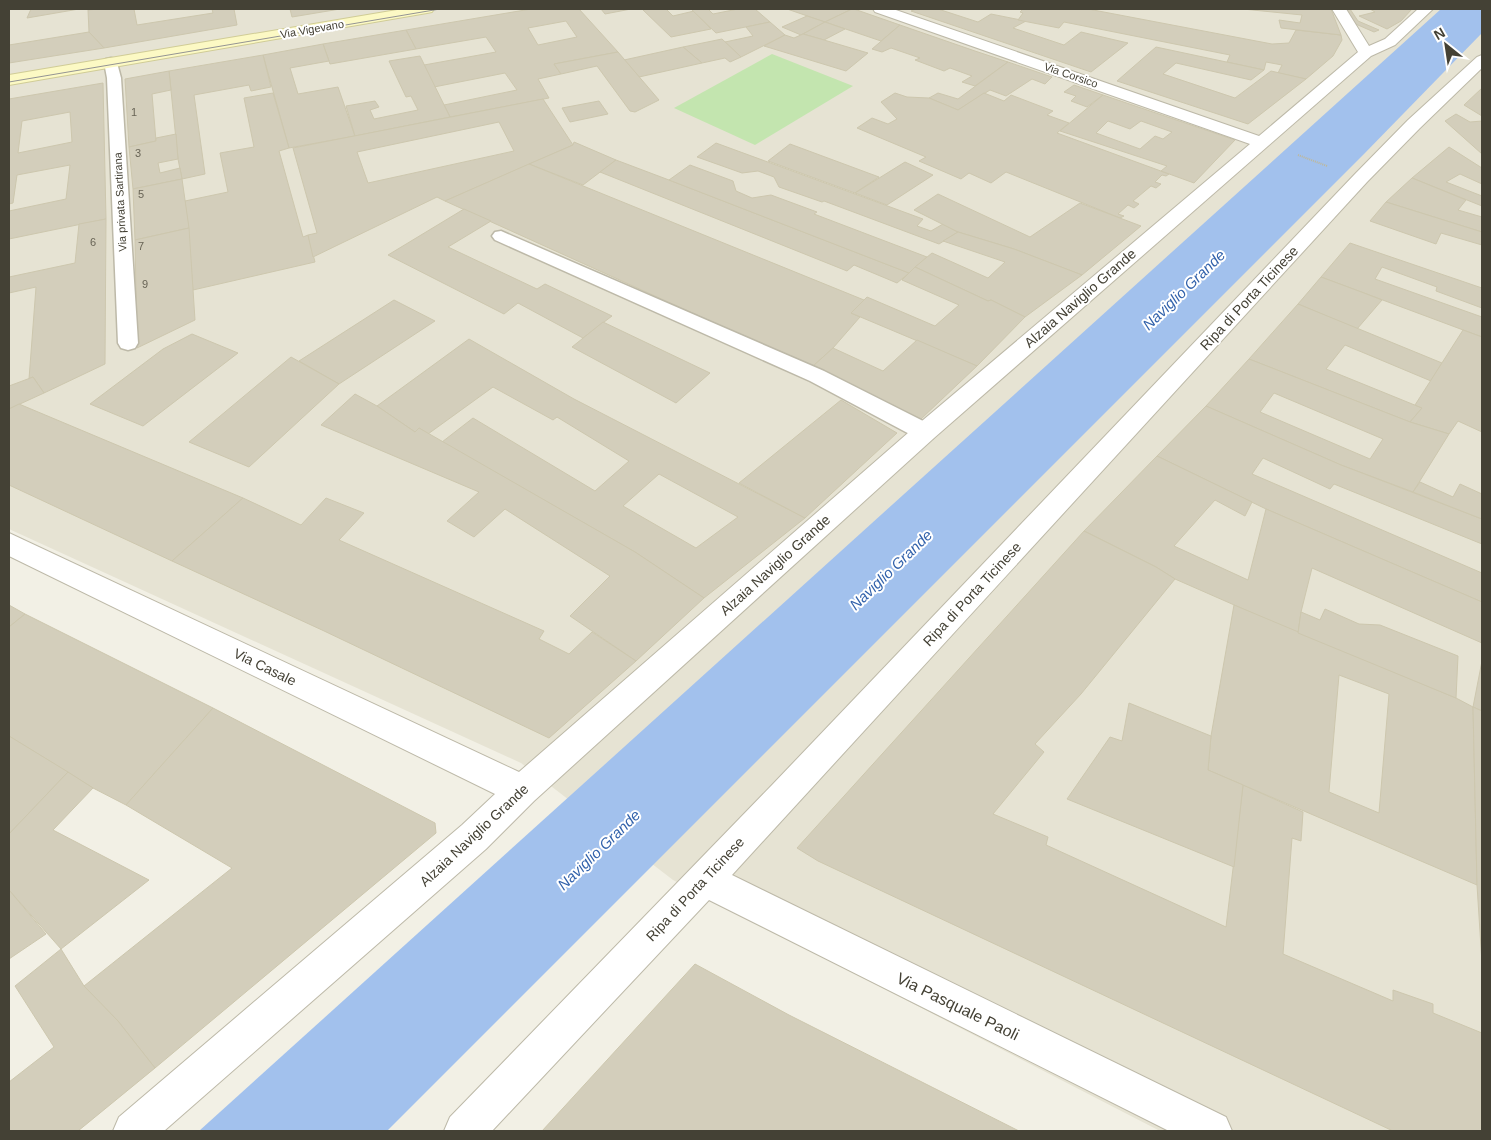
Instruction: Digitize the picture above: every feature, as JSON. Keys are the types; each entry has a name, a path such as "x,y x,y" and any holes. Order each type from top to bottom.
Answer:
{"street":[{"name":"Via Vigevano","path":"9,80 427,9"},
{"name":"Via Corsico","path":"880,9 1261,142"},
{"path":"1339,9 1366,53"},
{"name":"Alzaia Naviglio Grande","path":"133,1131 474,837 522,790 925,432 1366,53 1390,42 1426,9"},
{"name":"Via Vigevano","path":"9,71 144,48 197,49"},
{"name":"Ripa di Porta Ticinese","path":"464,1131 705,879 1361,178 1414,124 1482,60"},
{"name":"Via Casale","path":"9,544 522,790"},
{"name":"Via Pasquale Paoli","path":"705,879 1212,1131"}],"lane":[{"name":"Via privata Sartirana","path":"111,62 114,78 128,343"},
{"path":"501,236 817,376 925,432"}],"path":[{"path":"1300,156 1323,164"}],"shaded area":[{"path":"9,9 1482,9 1482,1131 1160,1131 673,880 521,763 9,529"}],"green space":[{"path":"772,54 853,86 755,145 674,108"}],"water":[{"name":"Naviglio Grande","path":"1441,9 1482,9 1482,33 1364,154 387,1131 199,1131"}],"building":[{"path":"31,9 79,9 27,18"},
{"path":"134,9 137,25 213,13 212,9 234,9 237,25 104,48 89,32 88,10"},
{"path":"290,9 340,9 292,17"},
{"path":"531,9 579,9 618,52 554,64 561,74 538,79 549,98 450,117 444,105 517,90 505,73 434,87 424,65 496,52 486,37 416,49 406,30","holes":["566,21 577,37 538,45 528,28"]},
{"path":"601,9 631,9 605,14"},
{"path":"642,9 666,9 673,16 694,11 711,29 671,37"},
{"path":"691,9 708,9 713,14 738,9 755,9 770,22 716,33"},
{"path":"787,9 852,9 825,22"},
{"path":"852,9 900,25 881,41 825,22"},
{"path":"916,9 938,9 978,22 991,14 1026,21 1013,28 1064,45 1081,32 1128,43 1091,72 911,11"},
{"path":"1023,9 1088,9 1272,44 1289,43 1296,30 1341,35 1342,40 1333,56 1306,79 1278,73 1282,65 1266,62 1264,70 1227,62 1230,55 1064,22 1059,28 1018,20 1023,13 1020,12"},
{"path":"1243,9 1331,9 1341,35 1281,28 1279,20 1300,23 1302,15"},
{"path":"1342,9 1350,9 1358,21 1379,30 1374,32 1351,22"},
{"path":"1370,9 1412,9 1401,21 1387,29 1359,16 1375,12"},
{"path":"807,16 825,22 801,35 782,27"},
{"path":"770,22 785,35 741,57 725,42 753,36 746,27"},
{"path":"825,22 845,29 824,40 803,34"},
{"path":"900,25 1008,62 975,86 962,82 972,76 950,68 944,71 915,60 920,58 891,48 882,52 872,49"},
{"path":"406,30 416,49 330,64 323,44"},
{"path":"89,32 104,48 9,63 9,45"},
{"path":"803,34 868,53 846,71 764,46 785,35 794,38"},
{"path":"722,39 741,57 730,62 725,58 702,63 683,47"},
{"path":"323,44 329,61 290,68 298,94 338,87 355,136 289,148 263,55"},
{"path":"683,47 702,63 639,77 624,60"},
{"path":"1156,47 1264,70 1251,80 1176,63 1163,74 1235,98 1271,71 1306,79 1248,124 1117,81"},
{"path":"618,52 659,100 635,112 630,111 597,66 561,74 554,64"},
{"path":"263,55 271,87 251,91 249,85 194,95 205,174 182,179 178,159 169,71"},
{"path":"420,56 450,117 355,136 346,106 375,101 379,107 370,110 374,119 418,110 411,96 406,97 389,61"},
{"path":"1008,62 1052,77 1045,84 1032,79 1006,96 990,90 958,110 929,98 938,93 958,99"},
{"path":"169,71 171,90 152,94 156,141 129,147 125,79"},
{"path":"103,83 106,219 9,239 9,211 66,199 70,165 17,175 13,203 9,204 9,99","holes":["70,112 72,142 18,153 22,121"]},
{"path":"1074,85 1103,95 1087,107 1071,101 1076,96 1064,92"},
{"path":"1482,88 1482,116 1464,105"},
{"path":"273,93 289,148 279,151 303,237 308,235 315,262 193,290 185,201 228,192 220,153 254,147 244,98"},
{"path":"895,93 907,97 929,98 958,110 984,93 1004,101 1011,95 1053,111 1047,115 1069,123 1057,133 1169,174 1166,176 1162,175 1155,182 1161,184 1156,188 1151,186 1133,201 1139,204 1134,208 1128,205 1118,214 1124,216 1120,218 1006,172 991,183 969,173 961,179 919,161 926,157 857,128 872,118 888,124 897,119 881,102"},
{"path":"1103,95 1235,140 1194,183 1161,171 1167,166 1060,131","holes":["1108,121 1130,129 1141,121 1172,132 1163,139 1155,136 1140,149 1096,133"]},
{"path":"543,99 573,145 445,201 437,197 313,257 308,235 317,233 293,148","holes":["499,122 514,151 368,183 357,152"]},
{"path":"599,101 608,114 570,122 562,108"},
{"path":"1456,114 1470,122 1482,121 1482,154 1445,121"},
{"path":"176,134 178,159 158,163 160,173 180,168 182,179 133,189 129,147"},
{"path":"574,142 616,160 583,185 529,164 573,145"},
{"path":"716,143 923,219 917,226 931,231 943,224 958,232 939,244 824,201 822,202 779,187 774,177 758,171 742,173 697,157"},
{"path":"790,144 879,177 855,193 768,161"},
{"path":"1449,147 1482,168 1482,184 1460,174 1446,182 1482,196 1482,206 1412,178"},
{"path":"616,160 909,273 897,283 854,265 847,271 600,172"},
{"path":"905,162 933,175 887,205 855,193"},
{"path":"529,164 864,300 851,313 860,317 833,348 812,367 445,201"},
{"path":"690,165 733,181 736,191 752,198 771,195 817,212 814,214 927,257 909,273 669,180"},
{"path":"1412,178 1466,200 1458,210 1482,217 1482,232 1386,202"},
{"path":"182,179 189,228 135,240 133,189"},
{"path":"938,194 1030,237 1080,203 1141,226 1082,275 1014,249 958,232 914,210"},
{"path":"1386,202 1482,232 1482,245 1441,233 1436,244 1370,221"},
{"path":"464,209 491,221 448,247 537,289 545,284 612,316 583,338 518,303 504,314 388,255"},
{"path":"106,219 105,364 44,393 33,377 29,379 36,287 9,293 9,277 75,263 79,224"},
{"path":"189,228 195,320 137,348 135,240"},
{"path":"958,232 1014,249 1082,275 1025,317 915,267 932,253 988,278 1005,262 943,241"},
{"path":"1350,243 1482,288 1482,308 1436,291 1437,287 1382,267 1375,279 1482,317 1482,337 1321,277"},
{"path":"915,267 1025,317 977,366 851,313 867,297 935,326 959,305 902,280"},
{"path":"1321,277 1382,300 1357,329 1298,304"},
{"path":"394,300 435,321 339,384 299,361"},
{"path":"1298,304 1442,363 1431,381 1345,345 1326,369 1422,408 1410,422 1249,359"},
{"path":"603,322 710,373 676,403 572,347"},
{"path":"1463,330 1482,337 1482,432 1458,421 1449,434 1410,422 1422,408 1415,405"},
{"path":"192,334 238,353 143,426 90,404 163,349"},
{"path":"469,339 574,399 805,518 704,598 635,552 442,442 473,418 595,491 629,461 557,417 553,420 493,387 428,434 419,428 415,432 377,406","holes":["659,474 738,517 696,548 623,506"]},
{"path":"917,340 977,366 921,419 812,367 833,348 883,371"},
{"path":"291,357 339,384 249,467 189,442"},
{"path":"1249,359 1410,422 1449,434 1413,492 1341,465 1206,406","holes":["1274,393 1383,439 1370,459 1260,412"]},
{"path":"33,377 44,393 9,409 9,386"},
{"path":"355,394 377,406 415,432 419,428 635,552 704,598 636,661 570,616 610,576 505,509 474,537 447,521 479,492 321,425"},
{"path":"841,400 897,433 805,518 739,483"},
{"path":"19,404 243,498 172,561 9,485 9,409"},
{"path":"1206,406 1341,465 1482,519 1482,544 1334,484 1330,489 1263,458 1252,474 1482,573 1482,602 1266,509 1157,456"},
{"path":"1157,456 1252,502 1245,516 1215,500 1174,546 1248,580 1266,509 1482,602 1482,643 1312,568 1298,633 1175,579 1156,567 1084,531"},
{"path":"1420,482 1453,497 1460,484 1482,494 1482,519 1413,492"},
{"path":"243,498 301,525 326,498 364,513 339,540 544,631 539,639 569,654 592,632 636,661 549,738 172,561"},
{"path":"1084,531 1156,567 1175,579 1081,694 1035,744 1044,752 993,814 1048,837 1046,845 1226,927 1243,785 1303,812 1301,841 1292,838 1283,954 1393,1001 1393,990 1433,1004 1433,1013 1482,1033 1482,1131 1393,1131 818,861 797,848"},
{"path":"9,605 25,614 9,627"},
{"path":"1234,605 1456,698 1473,707 1477,885 1208,770 1211,736","holes":["1339,675 1389,694 1379,813 1329,792"]},
{"path":"1325,609 1359,624 1380,625 1458,656 1456,698 1298,633 1301,612 1320,620"},
{"path":"25,614 213,708 126,805 93,788 9,736 9,627"},
{"path":"1482,661 1482,711 1473,707"},
{"path":"1129,703 1211,736 1208,770 1243,785 1234,867 1067,799 1110,737 1122,741"},
{"path":"1473,707 1482,711 1482,963 1477,885"},
{"path":"213,708 435,823 436,833 155,1068 118,1021 84,986 232,868 126,805"},
{"path":"9,736 68,772 9,834"},
{"path":"68,772 93,788 53,830 149,880 61,949 9,890 9,834"},
{"path":"9,890 46,934 9,959"},
{"path":"61,949 84,986 118,1021 155,1068 78,1131 9,1131 9,1082 54,1047 15,986"},
{"path":"695,964 789,1015 1019,1131 542,1131"}],"tram line":[{"path":"9,82 440,9"}]}
